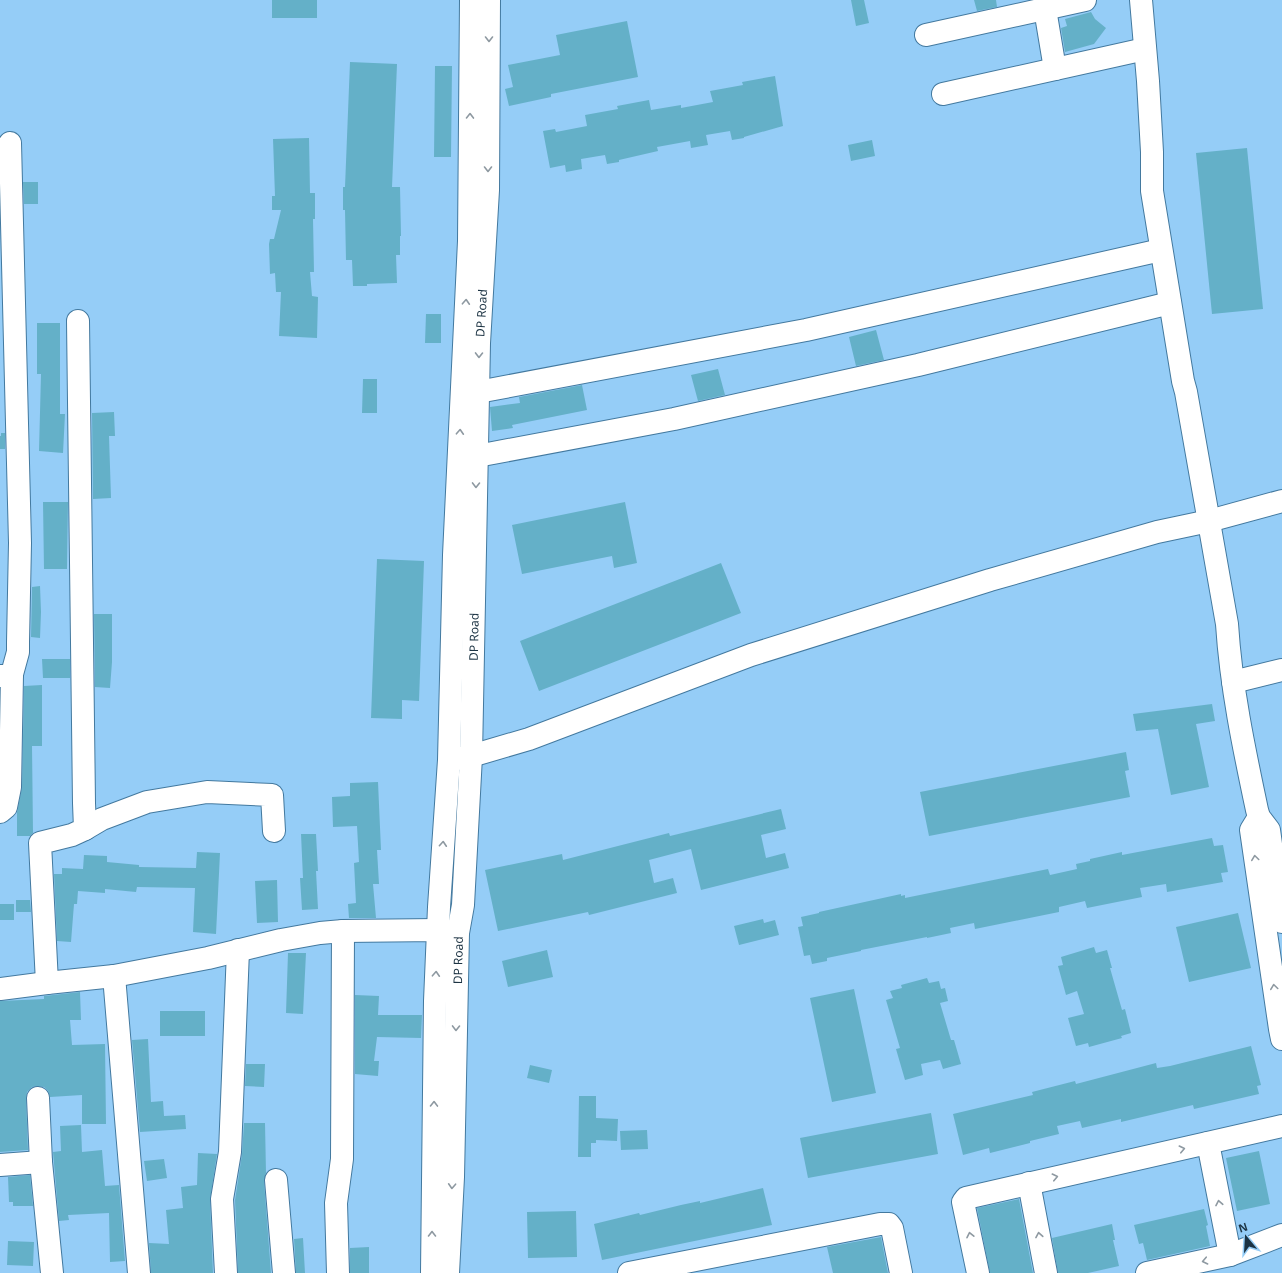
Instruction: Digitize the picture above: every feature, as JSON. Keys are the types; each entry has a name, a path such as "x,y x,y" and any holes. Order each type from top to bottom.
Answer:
{"street":[{"name":"DP Road","path":"448,1273 443,1164 450,760 454,555 468,241 471,0"},
{"name":"DP Road","path":"448,932 463,905 471,756 479,343 488,190 489,0"},
{"path":"926,35 1085,0"},
{"path":"1125,0 1138,51 1152,152 1152,191 1183,381 1227,624 1232,682 1253,793 1259,817 1269,830 1282,922"},
{"path":"1138,51 1141,0"},
{"path":"1045,9 1055,69"},
{"path":"943,94 1138,51"},
{"path":"0,812 6,807 10,787 6,675 18,652 20,543 10,143"},
{"path":"478,392 806,330 1161,250"},
{"path":"477,456 674,419 925,363 1170,303"},
{"path":"78,321 85,829"},
{"path":"450,760 471,756 529,739 751,655 990,580 1157,532 1209,521 1282,501"},
{"path":"1232,682 1282,670"},
{"path":"47,983 40,843 72,836 102,819 147,802 207,792 272,795 274,831"},
{"path":"1259,817 1251,830 1282,1039"},
{"path":"0,989 114,976 208,958 281,940 343,931 448,932"},
{"path":"338,1273 336,1203 342,1159 343,931"},
{"path":"226,1273 222,1199 230,1152 238,950"},
{"path":"114,976 139,1273"},
{"path":"38,1098 41,1162 52,1273"},
{"path":"978,1273 963,1202 969,1197 1282,1126"},
{"path":"1208,1143 1230,1255"},
{"path":"0,1165 41,1162"},
{"name":"DP Road","path":"432,1273 443,1164"},
{"path":"276,1180 284,1273"},
{"path":"1029,1183 1046,1273"},
{"path":"629,1273 727,1264 880,1224 889,1224 892,1228 901,1273"},
{"path":"1147,1273 1230,1255 1282,1235"}],"building":[{"path":"272,0 317,0 317,18 272,18"},
{"path":"851,0 864,0 869,23 856,26"},
{"path":"974,0 996,0 997,7 977,11"},
{"path":"1091,12 1095,19 1106,28 1094,44 1065,52 1061,28 1067,26 1065,19"},
{"path":"627,21 638,77 551,94 551,97 509,106 505,89 513,87 508,65 560,55 556,35"},
{"path":"350,62 397,64 392,187 400,187 401,236 400,255 396,255 397,283 353,286 352,260 346,260 343,187 345,187"},
{"path":"435,66 452,66 451,157 434,157"},
{"path":"775,76 783,126 744,138 732,140 730,131 706,135 708,145 691,148 690,141 657,147 658,151 607,164 605,155 581,159 582,169 566,172 565,165 550,168 543,131 555,129 556,132 587,126 585,115 618,109 617,106 649,100 651,110 681,105 681,108 713,102 710,91 743,85 742,82"},
{"path":"309,138 310,193 315,193 315,219 313,219 314,272 310,272 312,296 318,297 317,338 279,336 281,292 276,292 275,273 270,274 269,244 270,239 274,239 281,210 272,210 272,196 275,196 273,139"},
{"path":"872,140 875,156 851,161 848,145"},
{"path":"1247,148 1263,309 1212,314 1196,153"},
{"path":"23,182 38,182 38,204 24,204"},
{"path":"426,314 441,314 441,343 425,343"},
{"path":"37,323 60,323 60,414 65,414 63,453 39,451 41,374 37,374"},
{"path":"876,330 884,360 856,366 849,337"},
{"path":"718,369 725,395 698,401 691,375"},
{"path":"363,379 377,379 377,413 362,413"},
{"path":"582,385 587,410 512,425 513,428 492,431 490,407 520,403 519,397"},
{"path":"114,412 115,436 109,436 111,498 93,499 92,413"},
{"path":"1,433 5,433 5,449 0,449"},
{"path":"43,502 68,502 67,569 44,569"},
{"path":"625,502 637,563 614,568 612,556 522,574 512,525"},
{"path":"377,559 424,561 419,701 402,700 402,719 371,718"},
{"path":"721,563 741,613 539,691 520,641"},
{"path":"40,586 40,638 31,637 32,587"},
{"path":"94,614 112,614 112,662 110,688 95,687"},
{"path":"42,659 70,659 70,678 43,678"},
{"path":"42,685 42,746 32,746 33,833 30,836 17,836 17,812 22,787 24,686"},
{"path":"1212,704 1215,721 1196,724 1209,787 1171,795 1158,729 1136,731 1133,714"},
{"path":"1126,752 1129,770 1125,771 1130,797 929,836 920,792"},
{"path":"378,782 381,850 377,850 379,884 373,884 376,918 349,918 348,904 356,903 354,863 359,862 357,826 333,827 332,797 350,796 350,783"},
{"path":"781,809 786,829 761,835 766,858 785,853 789,868 701,890 691,849 649,860 654,883 673,878 677,893 589,915 588,912 498,931 485,870 562,854 563,860 669,833 670,836"},
{"path":"301,834 316,834 318,909 302,910 300,878 303,878"},
{"path":"1212,838 1214,846 1223,845 1228,872 1221,873 1223,882 1167,892 1166,884 1140,888 1142,897 1087,908 1085,901 1059,907 1059,912 975,929 974,923 950,928 951,933 861,950 827,958 827,961 812,964 810,955 804,956 798,927 803,926 801,917 901,894 901,896 905,895 905,898 1048,869 1050,875 1077,869 1076,864 1090,861 1090,859 1122,852 1122,855"},
{"path":"197,852 220,853 216,934 193,932 195,888 137,887 136,892 105,889 105,893 78,891 77,904 74,904 71,942 57,941 54,874 62,874 62,868 83,869 84,855 107,856 107,862 139,865 139,867 196,868"},
{"path":"277,880 278,922 257,923 255,881"},
{"path":"16,900 30,900 31,912 16,912"},
{"path":"0,904 14,904 14,920 0,920"},
{"path":"1238,913 1251,968 1189,982 1176,927"},
{"path":"763,919 764,923 775,920 779,935 739,945 734,926"},
{"path":"1094,947 1096,953 1107,950 1112,968 1110,968 1122,1010 1125,1009 1131,1033 1121,1036 1122,1038 1089,1047 1088,1043 1076,1046 1068,1018 1084,1014 1077,991 1066,995 1058,966 1063,965 1061,957"},
{"path":"547,950 553,977 508,987 502,961"},
{"path":"288,953 306,953 303,1014 286,1013"},
{"path":"927,978 929,983 939,981 941,989 945,988 948,1001 940,1003 951,1040 954,1040 961,1064 943,1069 940,1060 921,1064 923,1075 905,1080 896,1049 900,1048 886,1000 893,998 890,991 902,988 901,985"},
{"path":"854,989 876,1093 832,1102 810,998"},
{"path":"80,992 81,1020 70,1020 72,1045 105,1044 106,1124 82,1124 82,1095 50,1097 48,1091 44,1087 32,1087 27,1092 26,1098 28,1150 0,1152 0,1001 44,999 44,996"},
{"path":"355,995 379,996 378,1015 422,1015 421,1038 377,1037 374,1061 379,1061 378,1076 355,1074"},
{"path":"160,1011 205,1011 205,1036 160,1036"},
{"path":"148,1039 151,1102 163,1101 164,1116 185,1115 186,1129 140,1132 132,1040"},
{"path":"1251,1046 1261,1085 1257,1086 1259,1094 1194,1109 1193,1105 1121,1122 1121,1119 1082,1128 1080,1121 1057,1126 1059,1134 1030,1141 1030,1143 990,1153 989,1148 963,1155 953,1114 1033,1095 1032,1092 1075,1081 1076,1084 1156,1063 1157,1068 1170,1066"},
{"path":"246,1064 265,1064 264,1087 245,1086"},
{"path":"530,1065 552,1070 549,1083 527,1078"},
{"path":"579,1096 596,1096 596,1118 618,1119 617,1141 596,1140 596,1143 591,1143 591,1157 578,1157"},
{"path":"931,1113 938,1154 808,1178 800,1138"},
{"path":"244,1123 265,1123 266,1173 264,1181 271,1273 238,1273 235,1200 242,1154"},
{"path":"81,1125 82,1152 102,1150 105,1186 119,1185 125,1261 110,1262 109,1213 68,1215 69,1220 59,1221 53,1152 61,1151 60,1126"},
{"path":"647,1130 648,1149 621,1150 620,1131"},
{"path":"1259,1151 1270,1204 1237,1211 1226,1158"},
{"path":"198,1153 217,1154 210,1200 213,1273 151,1273 149,1243 169,1244 166,1210 183,1208 181,1187 197,1185"},
{"path":"164,1159 167,1178 147,1181 144,1161"},
{"path":"30,1175 33,1206 13,1206 13,1202 9,1202 8,1177"},
{"path":"763,1188 772,1225 602,1260 594,1224 639,1213 640,1215 700,1201 700,1203"},
{"path":"1019,1199 1033,1273 990,1273 977,1208"},
{"path":"1204,1209 1208,1225 1206,1226 1210,1246 1147,1260 1143,1243 1139,1244 1134,1225"},
{"path":"576,1211 577,1257 528,1258 527,1212"},
{"path":"1112,1224 1115,1240 1113,1240 1119,1266 1088,1273 1058,1273 1052,1238"},
{"path":"881,1237 888,1273 833,1273 827,1247"},
{"path":"303,1238 305,1273 296,1273 294,1239"},
{"path":"8,1241 34,1242 33,1266 7,1265"},
{"path":"369,1247 369,1273 350,1273 350,1248"}]}
